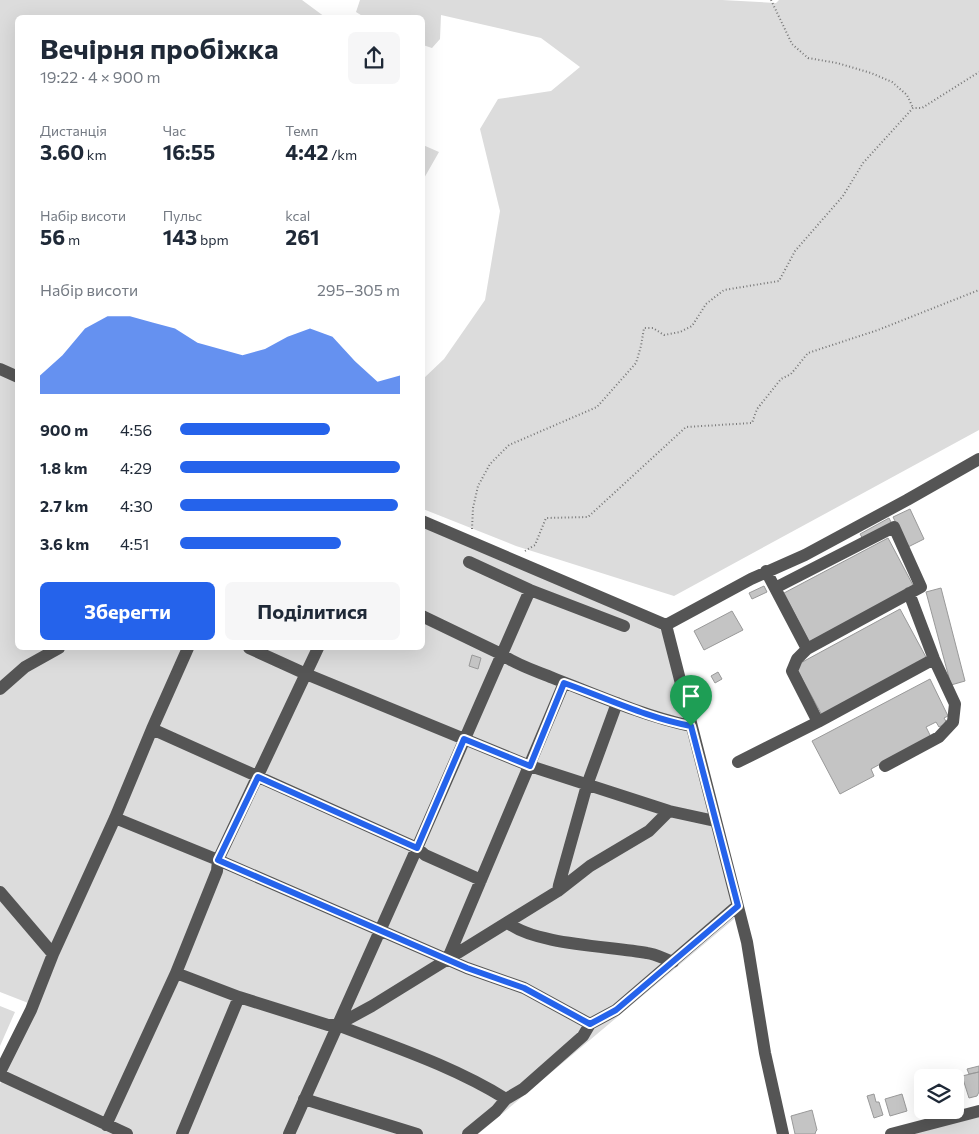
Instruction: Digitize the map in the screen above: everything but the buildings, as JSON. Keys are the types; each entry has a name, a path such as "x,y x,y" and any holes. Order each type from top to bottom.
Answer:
{"street":[{"path":"0,369 15,375"},
{"path":"666,625 766,571 805,555 979,459"},
{"path":"425,522 666,625"},
{"path":"775,588 894,527 921,587 807,649 797,659 792,671 818,722"},
{"path":"469,562 530,590 624,626"},
{"path":"766,571 807,649"},
{"path":"289,1134 530,590"},
{"path":"885,766 939,737 953,722 955,704 934,659 909,593"},
{"path":"425,617 502,654 510,660 564,683 679,724 691,726"},
{"path":"666,625 747,942 765,1053 783,1134"},
{"path":"0,689 25,667 55,650"},
{"path":"127,1134 0,1073 31,1010 53,954 115,818 187,650"},
{"path":"253,650 306,674 530,766 669,812 715,821"},
{"path":"106,1125 176,973 217,871 218,860 317,650"},
{"path":"738,762 818,722 934,659"},
{"path":"448,958 564,683"},
{"path":"558,890 558,884 587,785 617,703"},
{"path":"152,729 417,848 425,855 481,880"},
{"path":"337,1025 372,1006 508,923 590,866 649,831 669,812"},
{"path":"115,818 448,958 467,968 524,988 590,1024"},
{"path":"0,892 53,954"},
{"path":"468,1134 496,1111 506,1099 523,1089 583,1036 590,1024 616,1010 738,906"},
{"path":"508,923 516,930 555,940 650,953 673,962"},
{"path":"176,973 239,997 328,1025 337,1025 454,1071 506,1099"},
{"path":"182,1134 239,997"},
{"path":"304,1099 417,1134"},
{"path":"892,1134 979,1111"}],"path":[{"path":"771,0 792,44 808,58 837,63 871,73 892,82 907,95 913,108"},
{"path":"471,542 473,508 478,486 490,464 509,445 597,407 636,363 644,328 653,328 664,335 680,332 692,326 706,304 724,290 779,281 795,251 844,196 863,163 913,108 922,108 979,72"},
{"path":"514,561 535,545 546,518 588,518 686,427 752,423 757,410 781,380 791,374 808,353 878,330 979,290"}],"shaded area":[{"path":"0,0 302,0 322,15 15,15 15,372 0,366"},
{"path":"360,0 722,0 776,3 779,0 979,0 979,430 674,596 516,546 425,510 425,377 444,359 485,300 500,211 480,129 498,99 551,91 580,67 541,38 441,15 440,39 432,48 425,46 425,15 361,15 356,12"},
{"path":"425,146 439,152 425,176"},
{"path":"0,372 15,378 15,650 425,650 425,525 657,623 668,643 718,837 734,919 478,1134 0,1134 0,1084 36,1006 0,992"},
{"path":"0,1006 15,1012 0,1046"},
{"path":"979,1115 979,1134 908,1134"}],"route":[{"path":"564,683 679,724 691,726 738,906 616,1010 590,1024 524,988 467,968 448,958 380,931 218,860 258,777 417,848 464,739 530,766 564,683"}]}
